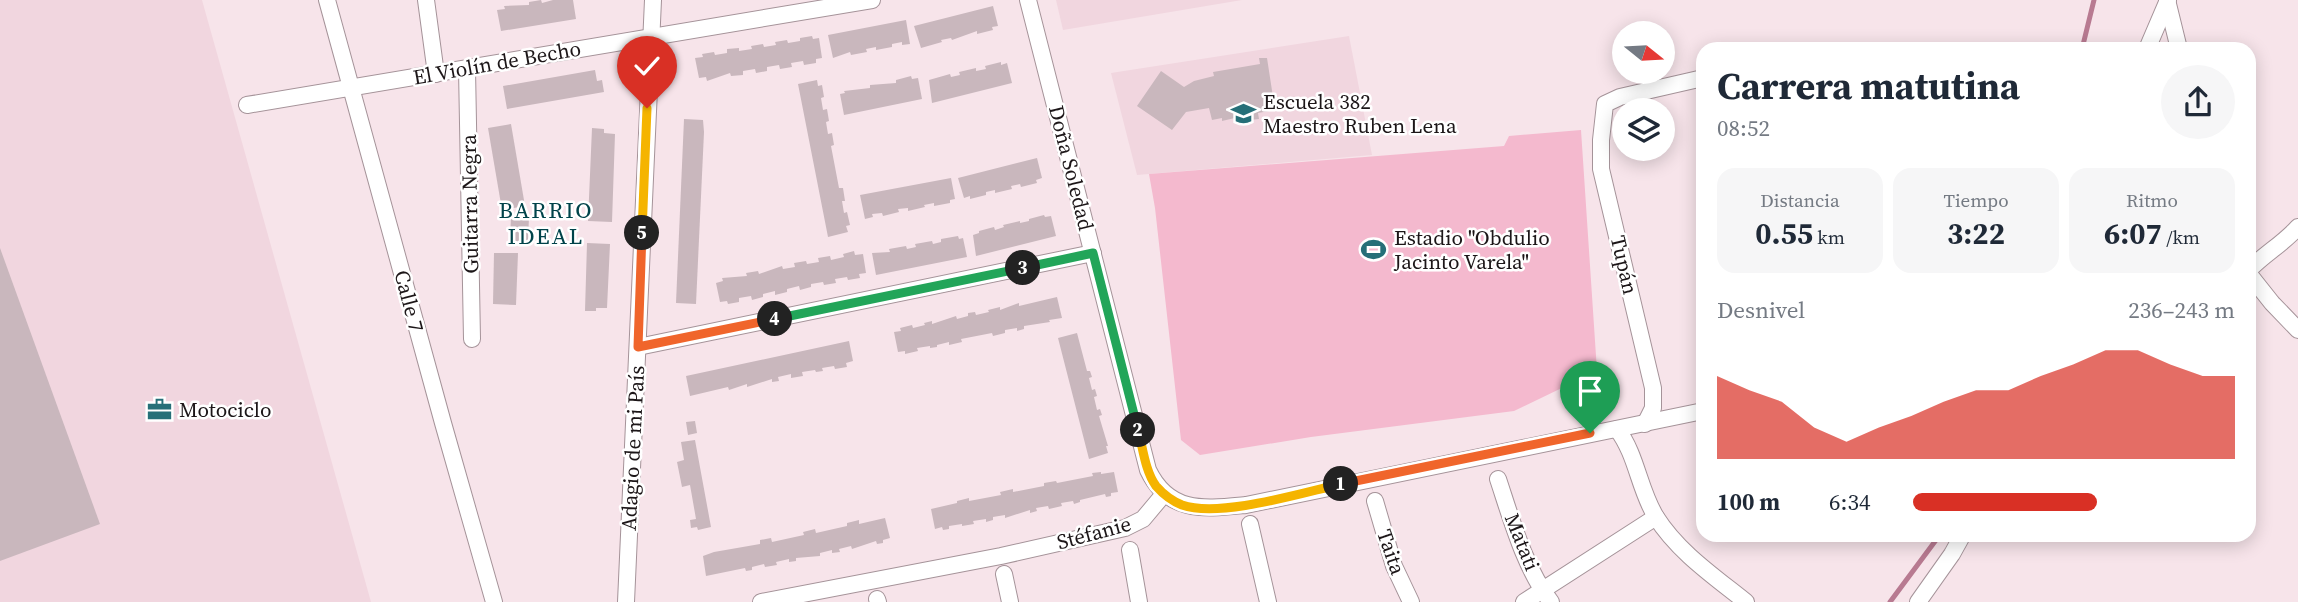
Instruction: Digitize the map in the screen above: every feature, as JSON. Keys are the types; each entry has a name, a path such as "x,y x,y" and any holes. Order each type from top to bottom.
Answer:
{"street":[{"name":"Calle 7","path":"327,0 494,602"},
{"path":"426,0 436,74"},
{"name":"Adagio de mi País","path":"626,602 653,0"},
{"name":"El Violín de Becho","path":"247,106 872,0"},
{"name":"Doña Soledad","path":"1028,0 1148,470 1154,484 1164,494"},
{"path":"2150,42 2167,0"},
{"path":"2167,0 2177,42"},
{"name":"Guitarra Negra","path":"467,68 472,339"},
{"name":"Tupán","path":"1645,424 1653,408 1653,388 1601,169 1605,103 1696,80"},
{"path":"2256,263 2282,244 2298,227"},
{"path":"638,347 1093,253"},
{"path":"2256,281 2298,330"},
{"path":"1164,494 1181,505 1199,508 1246,505 1696,413"},
{"path":"1617,429 1627,443 1656,517 1694,561 1746,602"},
{"name":"Matati","path":"1498,479 1512,522 1547,596"},
{"name":"Stéfanie","path":"761,602 1001,556 1125,528 1143,519 1164,494"},
{"name":"Taita","path":"1375,501 1395,566 1410,602"},
{"path":"1524,602 1547,596 1656,517"},
{"path":"1250,524 1268,602"},
{"path":"1918,602 1959,542"},
{"path":"1130,550 1139,602"},
{"path":"1004,574 1010,602"}],"shaded area":[{"name":"Motociclo","path":"0,0 202,0 371,602 0,602"},
{"path":"1056,0 1242,0 1063,30"},
{"name":"Escuela 382 Maestro Ruben Lena","path":"1349,36 1372,155 1137,175 1111,73"},
{"name":"Estadio \"Obdulio Jacinto Varela\"","path":"1581,130 1597,371 1514,411 1311,437 1200,455 1181,440 1149,174 1504,146 1509,136"}],"building":[{"path":"541,0 542,3 573,0 576,19 501,31 497,10 505,9 504,6 529,5 529,2"},
{"path":"993,6 998,26 992,27 993,30 941,40 942,42 921,48 914,26"},
{"path":"906,20 910,44 902,45 902,42 892,44 892,47 876,50 876,47 866,49 867,52 851,55 850,52 833,58 828,35"},
{"path":"812,36 813,39 819,38 822,58 816,59 816,63 804,65 803,61 780,69 779,65 767,67 767,71 756,73 755,69 743,71 743,75 731,76 730,73 707,81 706,77 699,78 695,58 703,57 702,54 727,53 727,49 752,49 751,46 763,44 764,47 776,45 775,42 787,40 788,43"},
{"path":"1259,58 1267,58 1275,110 1258,113 1259,119 1240,121 1239,117 1212,120 1209,108 1186,112 1172,130 1137,106 1161,71 1184,87 1194,81 1214,76 1213,72 1260,64"},
{"path":"1001,62 1001,65 1007,63 1012,83 932,103 929,80 950,74 951,77 960,75 959,72 976,68 976,71 986,69 985,66"},
{"path":"595,70 597,81 602,80 604,92 507,109 503,86"},
{"path":"911,76 912,79 918,78 922,99 844,115 840,94 845,93 844,91 896,83 896,80"},
{"path":"817,80 818,86 822,85 823,110 827,109 828,134 832,133 834,145 831,146 839,188 843,188 844,213 847,212 850,225 846,226 848,232 828,237 798,84"},
{"path":"684,119 703,120 704,132 696,304 676,303"},
{"path":"511,124 525,206 502,210 488,128"},
{"path":"592,128 615,134 612,222 588,221"},
{"path":"1037,158 1042,178 1036,180 1037,183 1021,187 1020,184 1011,186 1012,189 995,193 995,190 986,192 986,195 964,198 958,178"},
{"path":"951,178 955,199 950,200 950,203 934,206 934,203 908,211 908,208 898,209 899,212 883,216 882,213 872,214 873,217 865,219 860,195"},
{"path":"511,215 529,216 528,244 510,244"},
{"path":"1044,215 1051,216 1056,236 976,256 973,235 979,231 994,227 995,230 1004,227 1003,225 1029,221"},
{"path":"958,236 959,239 963,238 967,257 876,275 872,253 890,252 889,249 906,246 907,249 916,247 915,244 932,241 933,244 941,242 941,239"},
{"path":"587,243 610,244 607,308 596,308 596,311 585,311"},
{"path":"0,248 100,524 0,561"},
{"path":"854,251 855,255 863,254 866,273 859,274 860,278 835,279 836,283 811,284 811,287 800,290 799,286 775,295 775,291 763,294 763,297 752,300 751,296 739,298 739,302 720,302 716,283 723,281 722,278 747,276 746,273 758,271 759,274 782,266 783,269 795,267 794,263 819,262 818,258 830,256 831,260"},
{"path":"494,253 518,253 516,305 493,304"},
{"path":"1057,297 1062,318 1024,326 1024,329 1017,331 1017,328 1005,330 1005,333 993,336 992,333 961,339 962,342 949,345 949,342 937,347 917,348 918,351 905,354 905,351 898,352 894,332 901,331 900,328 912,325 913,328 932,321 932,324 956,316 957,319 968,316 968,313 975,312 976,315 1000,307 1000,310 1019,303 1019,306"},
{"path":"1077,333 1087,371 1090,371 1092,377 1089,378 1092,390 1095,389 1097,396 1094,397 1097,410 1100,409 1102,415 1099,416 1108,446 1108,453 1089,459 1058,338"},
{"path":"849,341 853,361 846,363 847,367 822,368 823,371 802,372 803,376 791,378 791,374 778,377 779,381 772,382 772,379 747,387 747,384 729,390 728,387 690,396 686,376"},
{"path":"695,421 697,433 688,435 686,422"},
{"path":"695,440 711,527 698,530 697,527 691,528 690,520 696,519 690,485 682,487 677,462 684,460 681,442"},
{"path":"1101,472 1114,472 1118,492 1111,493 1111,496 1106,497 1105,494 1080,500 1074,504 1073,501 1061,503 1062,506 1049,509 1048,506 1036,508 1037,511 1030,513 1030,510 1005,518 1005,515 993,517 993,520 986,522 986,519 973,521 974,524 949,526 949,529 935,529 931,509 969,498 969,501 1001,495 1000,492 1044,486 1044,483 1057,483"},
{"path":"885,518 890,538 883,540 883,543 877,544 876,541 852,549 851,546 839,549 840,552 832,553 832,550 820,553 820,556 776,562 777,565 765,567 764,564 752,567 752,570 746,571 745,568 706,576 703,556 714,552 760,544 760,540 771,538 772,542 804,535 803,532 815,529 816,533 847,526 847,523 859,520 859,524"}],"waterway":[{"path":"2084,42 2094,0"},
{"path":"1890,602 1935,542"}],"place":[{"name":"Escuela 382 Maestro Ruben Lena","path":"1243,114"},
{"name":"Estadio \"Obdulio Jacinto Varela\"","path":"1374,250"},
{"name":"Motociclo","path":"159,410"}],"district":[{"name":"BARRIO IDEAL","path":"546,223"}],"route":[{"path":"647,108 638,347 1093,253 1148,470 1154,484 1181,505 1217,508 1246,505 1590,433"}]}
